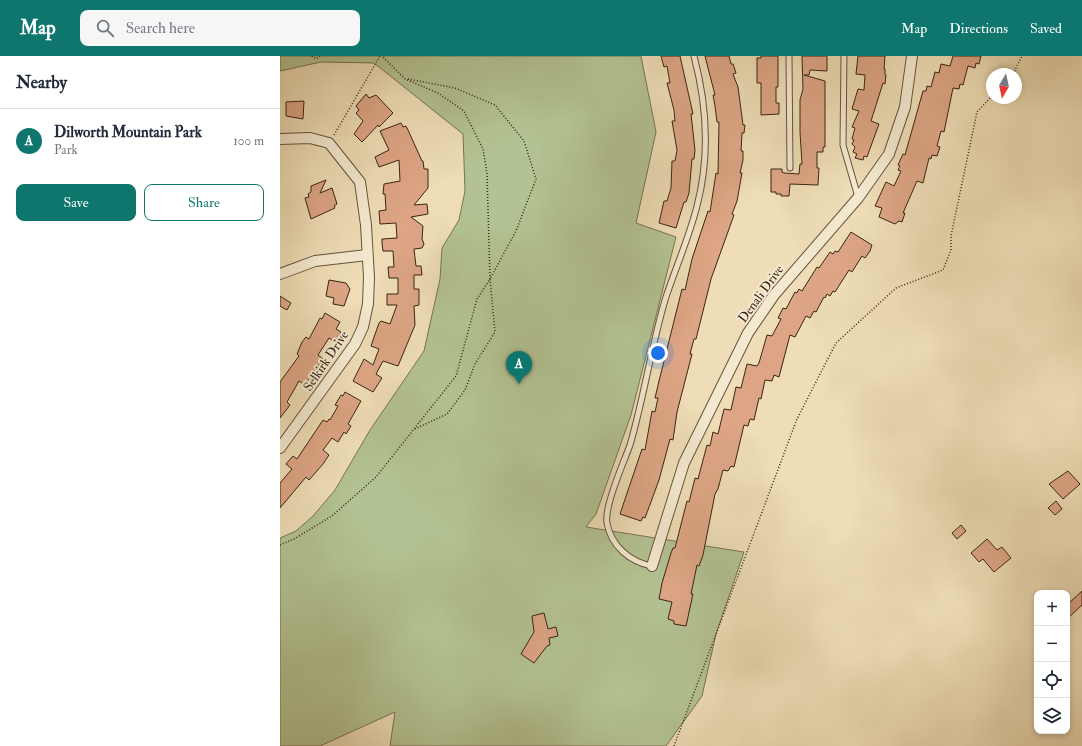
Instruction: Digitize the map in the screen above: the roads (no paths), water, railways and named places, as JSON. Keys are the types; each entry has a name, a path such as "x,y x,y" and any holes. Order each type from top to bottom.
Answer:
{"street":[{"name":"Denali Drive","path":"652,566 684,463 748,333 788,278 858,198 889,154 905,108 912,56"},
{"name":"Selkirk Drive","path":"280,139 310,138 329,143 360,182 366,225 369,277 368,304 363,327 355,344 280,448"},
{"path":"280,274 315,261 367,255"}],"lane":[{"path":"652,566 640,563 623,553 613,540 607,521 612,494 630,444 665,301 697,206 704,168 706,126 701,82 694,56"},
{"path":"789,56 790,168"},
{"path":"844,56 843,145 858,198"}],"place":[{"name":"Dilworth Mountain Park","path":"519,384"}]}
